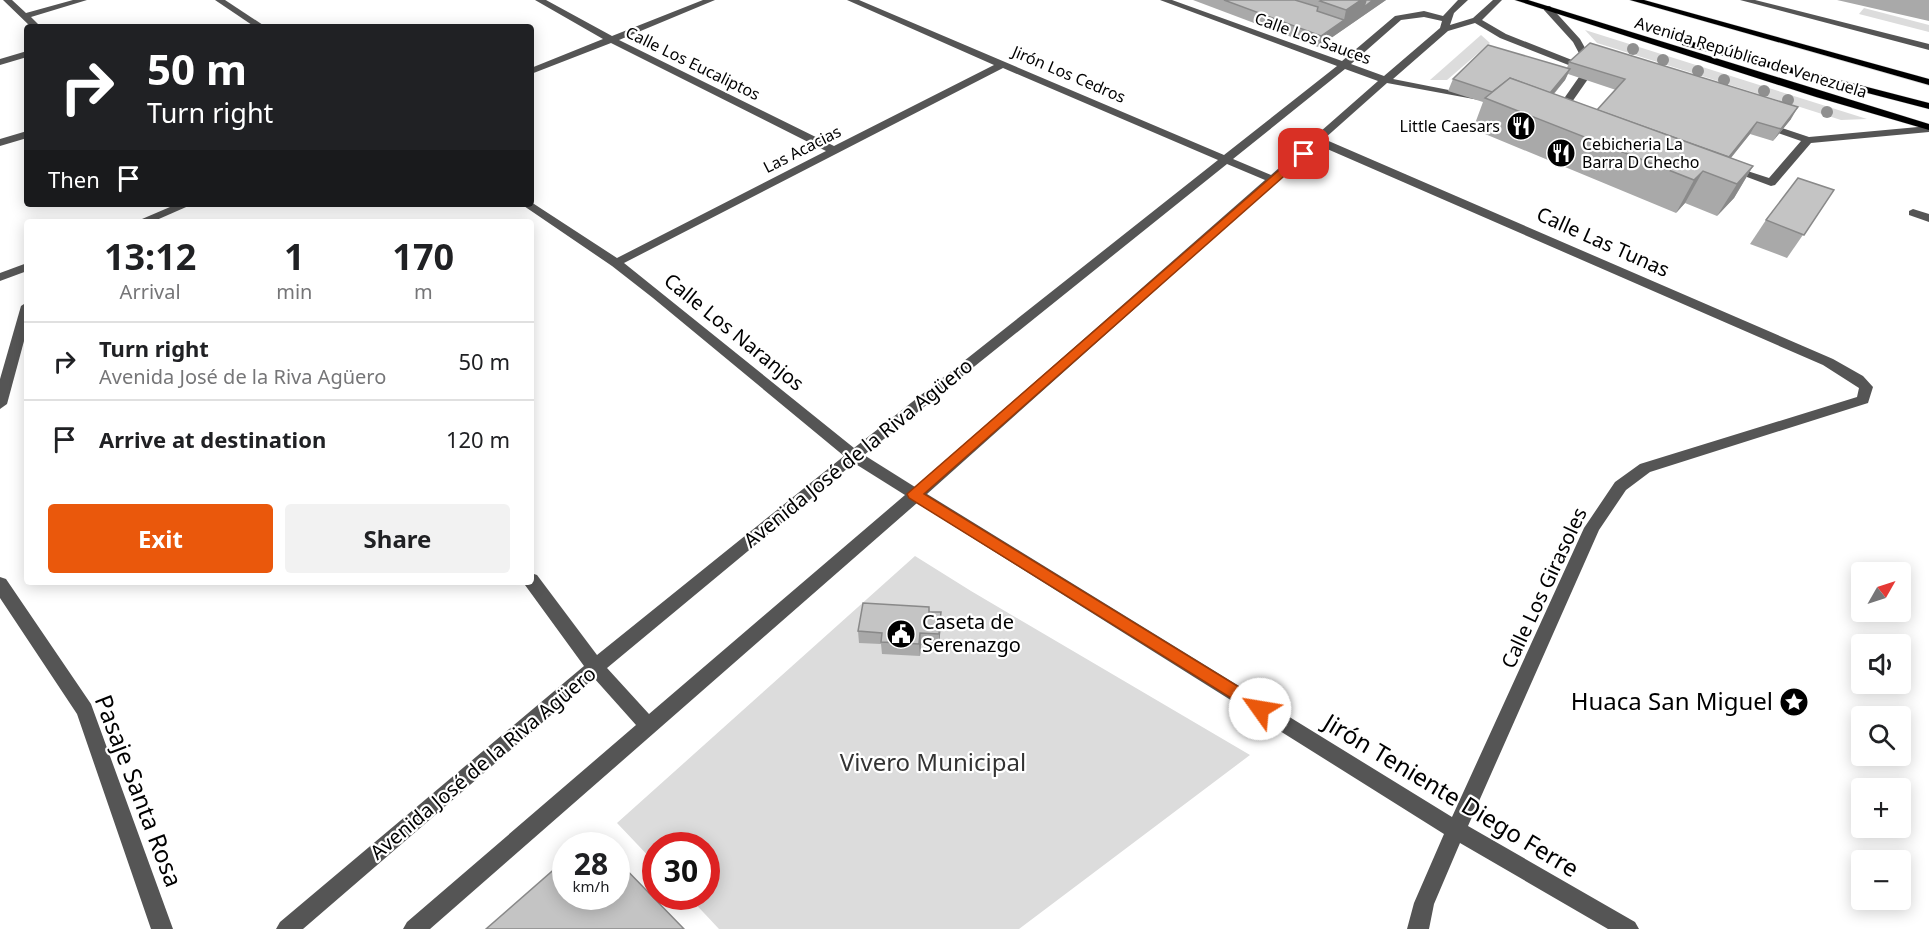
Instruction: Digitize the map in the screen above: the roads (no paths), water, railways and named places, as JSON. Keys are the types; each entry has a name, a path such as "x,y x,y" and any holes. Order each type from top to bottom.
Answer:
{"main road":[{"name":"Avenida República de Venezuela","path":"1520,0 1929,128"},
{"name":"Avenida República de Venezuela","path":"1634,0 1929,82"},
{"name":"Avenida República de Venezuela","path":"1564,14 1929,106"}],"street":[{"path":"7,0 33,24"},
{"path":"24,16 83,0"},
{"path":"219,0 256,24"},
{"name":"Calle Los Eucaliptos","path":"539,0 612,40 835,150"},
{"path":"534,70 711,0"},
{"name":"Jirón Los Cedros","path":"851,0 1274,180"},
{"name":"Calle Los Sauces","path":"1164,0 1385,80 1475,98"},
{"name":"Avenida José de la Riva Agüero","path":"414,929 649,727 1319,141 1445,24 1451,9 1464,0"},
{"name":"Avenida José de la Riva Agüero","path":"287,929 595,667 854,456 1344,65 1398,18 1424,14 1445,24 1476,20 1498,0"},
{"path":"1744,0 1929,46"},
{"path":"1547,8 1577,41 1584,56"},
{"path":"1476,20 1503,36 1574,63"},
{"path":"0,62 24,55"},
{"name":"Las Acacias","path":"616,263 1003,64"},
{"path":"1561,111 1583,79"},
{"path":"1782,131 1808,140 1929,128"},
{"path":"0,143 24,135"},
{"path":"1723,165 1771,183 1808,140"},
{"name":"Calle Las Tunas","path":"1319,141 1828,362 1858,379 1866,387"},
{"path":"149,219 179,207"},
{"name":"Calle Los Naranjos","path":"532,207 616,263 854,456 914,494"},
{"path":"1913,213 1929,218"},
{"path":"0,277 24,268"},
{"path":"0,404 24,316"},
{"path":"10,363 24,361"},
{"name":"Calle Los Girasoles","path":"1418,929 1424,903 1592,528 1620,485 1631,475 1645,468 1863,400 1866,387"},
{"name":"Jirón Teniente Diego Ferre","path":"914,494 1456,830 1628,929"},
{"name":"Pasaje Santa Rosa","path":"0,584 85,710 162,929"},
{"path":"534,584 595,667 649,727"}],"place":[{"name":"Little Caesars","path":"1521,126"},
{"name":"Cebicheria La Barra D Checho","path":"1561,153"},
{"name":"Caseta de Serenazgo","path":"901,634"},
{"name":"Huaca San Miguel","path":"1794,702"}],"park label":[{"name":"Vivero Municipal","path":"933,763"}]}
